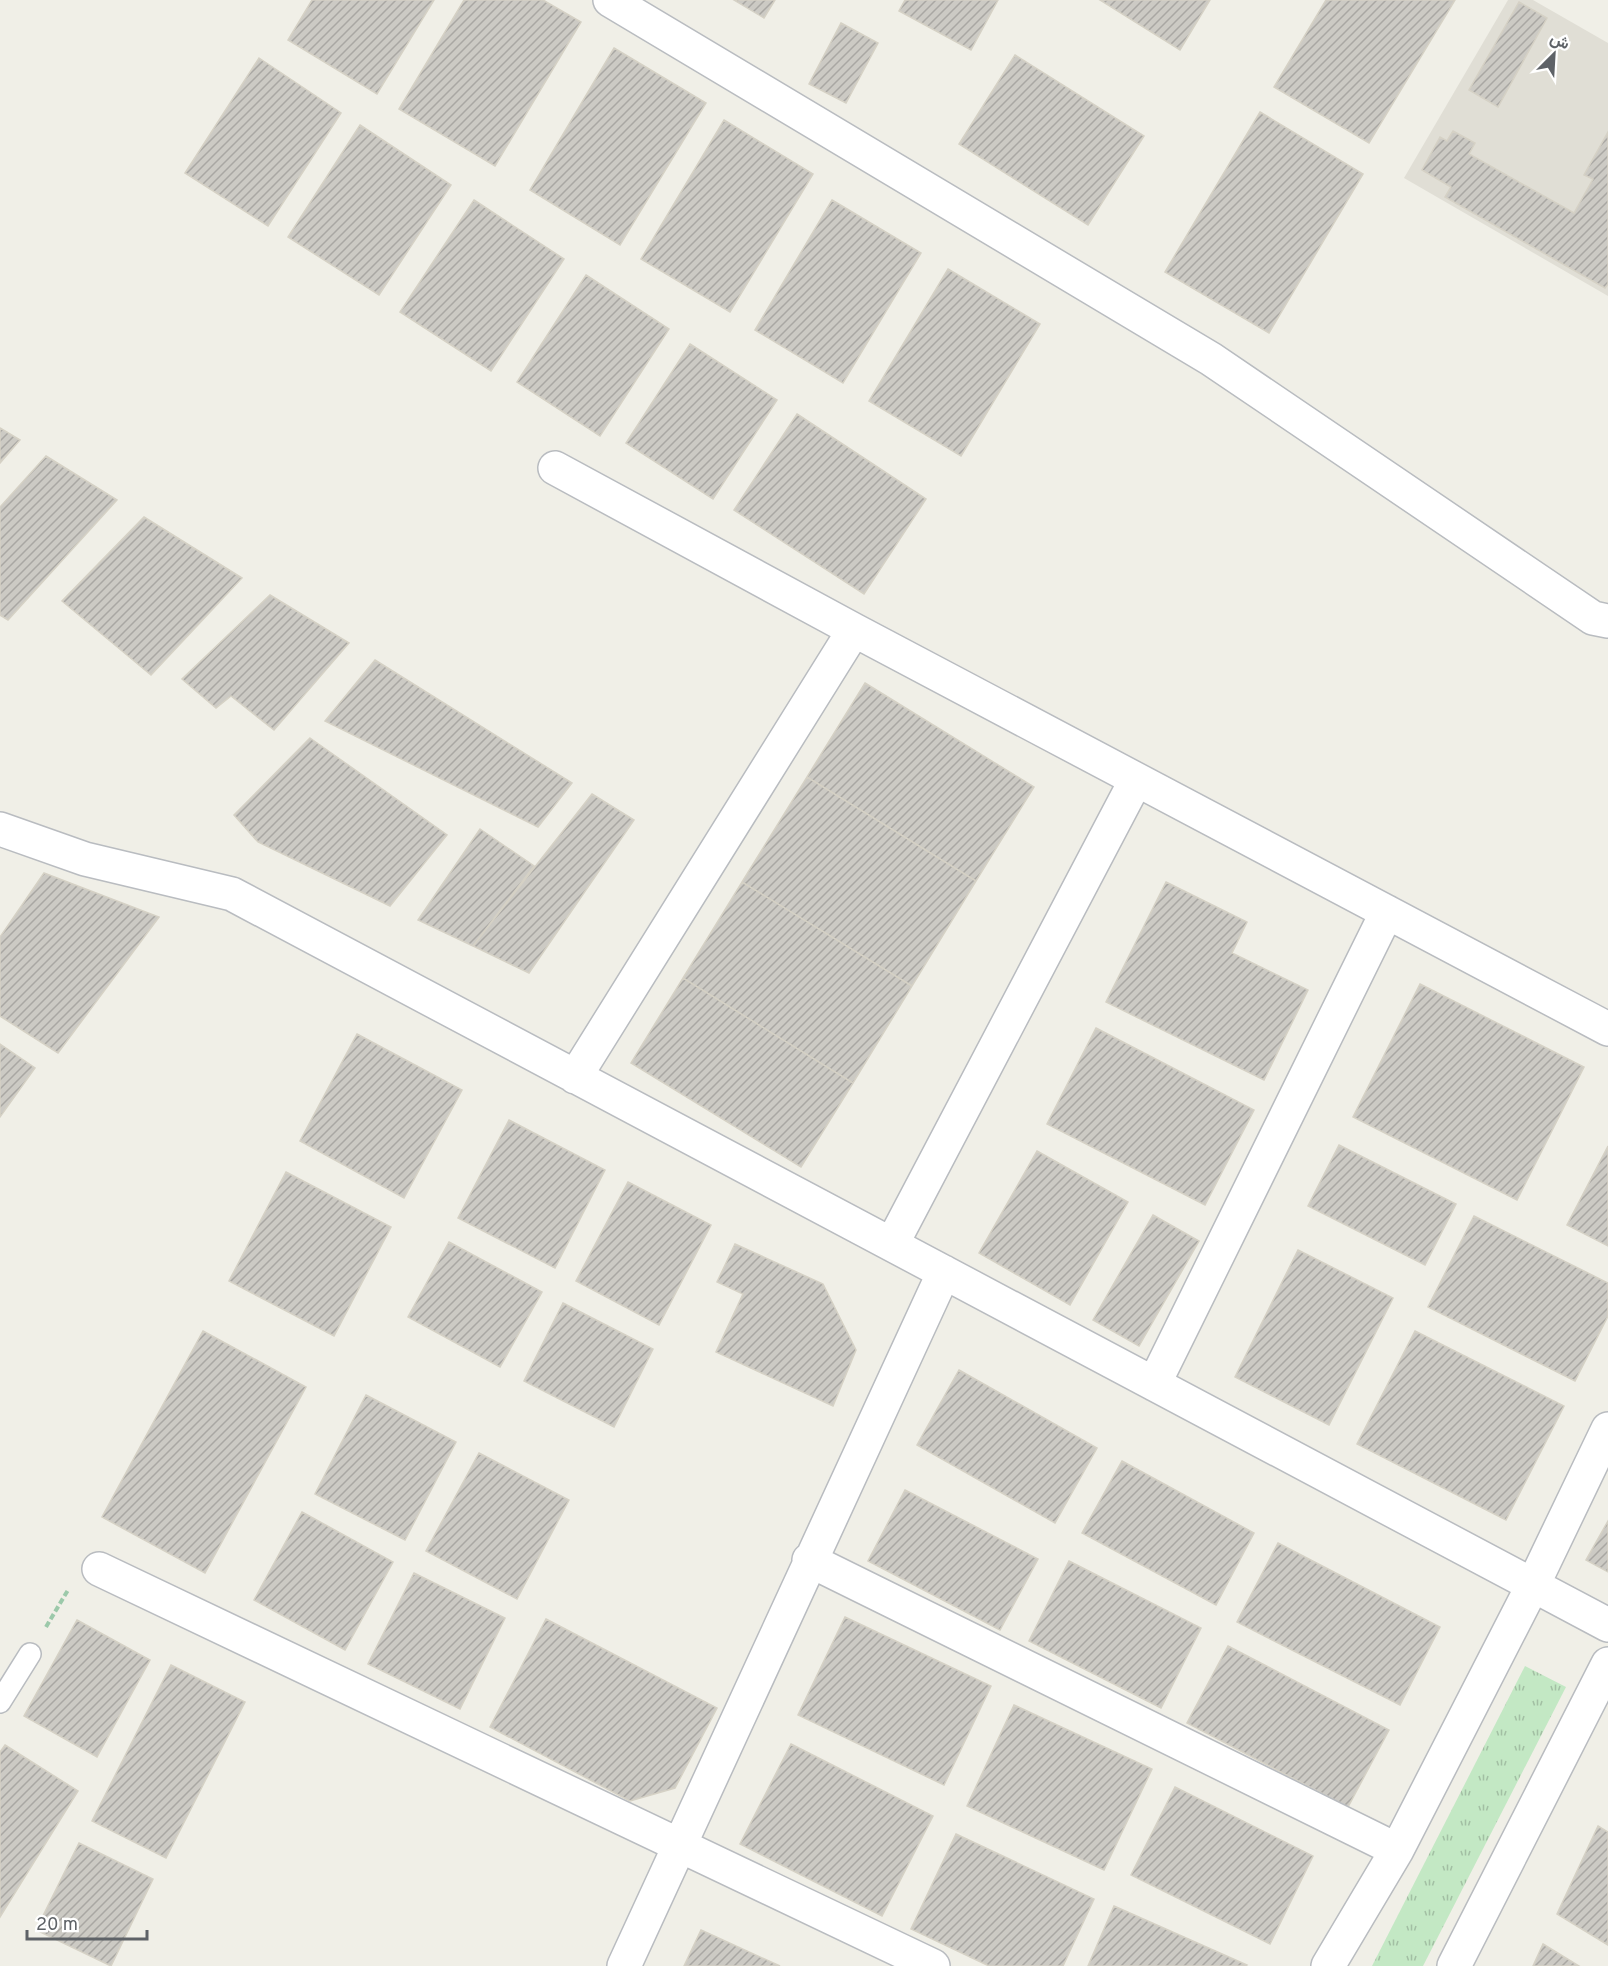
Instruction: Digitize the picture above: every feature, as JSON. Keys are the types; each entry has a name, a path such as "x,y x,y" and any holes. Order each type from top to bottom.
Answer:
{"street":[{"path":"610,0 1211,359 1593,618 1608,621"},
{"path":"555,468 854,630 1608,1029"},
{"path":"575,1077 854,630"},
{"path":"892,1244 1136,780"},
{"path":"0,829 85,859 232,894 1608,1625"},
{"path":"1154,1384 1387,912"},
{"path":"624,1966 677,1845 944,1272"},
{"path":"1328,1966 1397,1850 1533,1585 1608,1429"},
{"path":"809,1560 1397,1850"},
{"path":"99,1569 677,1845 882,1955 933,1966"},
{"path":"1454,1966 1608,1664"}],"lane":[{"path":"0,1702 30,1654"}],"path":[{"path":"30,1654 74,1581 99,1569"}],"shaded area":[{"path":"1508,0 1533,0 1608,43 1608,296 1404,178"}],"green space":[{"path":"1525,1666 1566,1687 1423,1966 1372,1966"}],"building":[{"path":"312,0 434,0 377,94 288,40"},
{"path":"464,0 543,0 581,22 495,166 399,109"},
{"path":"734,0 775,0 764,18"},
{"path":"905,0 998,0 971,50 899,11"},
{"path":"1100,0 1210,0 1180,50"},
{"path":"1326,0 1455,0 1369,143 1274,87"},
{"path":"1519,2 1547,18 1498,107 1469,90"},
{"path":"841,23 878,43 846,103 809,84"},
{"path":"614,48 706,103 620,245 530,190"},
{"path":"1015,55 1144,136 1088,225 959,144"},
{"path":"259,58 341,113 268,226 185,173"},
{"path":"1260,112 1363,174 1269,333 1165,272"},
{"path":"724,120 813,174 730,312 641,259"},
{"path":"360,125 451,185 379,295 288,237"},
{"path":"1453,131 1475,143 1469,154 1574,213 1593,179 1584,175 1608,132 1608,284 1605,288 1445,197 1451,187 1422,170 1440,137 1447,141"},
{"path":"474,200 564,259 491,371 400,312"},
{"path":"832,200 921,253 843,383 755,330"},
{"path":"948,269 1040,324 961,456 869,401"},
{"path":"586,275 669,329 600,436 517,382"},
{"path":"690,344 777,400 713,499 626,443"},
{"path":"797,414 926,499 864,594 734,510"},
{"path":"0,428 20,440 0,463"},
{"path":"46,456 117,500 8,620 0,615 0,507"},
{"path":"144,517 242,578 151,675 62,601"},
{"path":"270,595 349,643 274,730 231,696 216,708 182,679"},
{"path":"375,660 572,783 538,827 325,721"},
{"path":"865,683 1034,787 976,881 807,777"},
{"path":"310,738 447,835 390,906 258,842 234,815"},
{"path":"807,777 976,881 912,986 742,882"},
{"path":"592,794 634,820 529,973 473,946"},
{"path":"480,829 534,866 473,946 418,920"},
{"path":"44,873 159,917 58,1053 0,1016 0,937"},
{"path":"742,882 912,986 853,1083 683,978"},
{"path":"1166,882 1247,922 1232,953 1308,990 1264,1080 1106,1002"},
{"path":"683,978 853,1083 801,1167 631,1063"},
{"path":"1420,984 1584,1067 1517,1200 1353,1117"},
{"path":"1096,1028 1254,1110 1205,1205 1047,1124"},
{"path":"357,1034 462,1090 404,1198 300,1141"},
{"path":"0,1044 35,1068 0,1117"},
{"path":"509,1120 605,1170 555,1268 458,1218"},
{"path":"1339,1145 1456,1204 1425,1265 1308,1206"},
{"path":"1608,1146 1608,1246 1567,1225"},
{"path":"1037,1151 1128,1202 1070,1305 979,1253"},
{"path":"286,1172 391,1227 334,1336 229,1281"},
{"path":"628,1182 711,1225 659,1325 576,1281"},
{"path":"1153,1215 1199,1241 1139,1346 1093,1320"},
{"path":"1474,1216 1608,1283 1608,1316 1575,1381 1428,1307"},
{"path":"449,1242 542,1292 500,1367 408,1317"},
{"path":"735,1244 823,1284 856,1350 833,1406 716,1352 743,1294 717,1282"},
{"path":"1298,1250 1393,1298 1329,1425 1235,1377"},
{"path":"563,1303 653,1349 614,1427 524,1381"},
{"path":"203,1331 306,1387 205,1573 102,1517"},
{"path":"1415,1331 1564,1406 1506,1520 1357,1444"},
{"path":"959,1370 1097,1448 1055,1523 917,1445"},
{"path":"366,1395 456,1442 405,1540 315,1494"},
{"path":"479,1453 569,1500 517,1599 426,1551"},
{"path":"1122,1461 1254,1533 1216,1605 1082,1533"},
{"path":"905,1490 1038,1559 1000,1630 868,1561"},
{"path":"302,1512 393,1562 345,1650 254,1600"},
{"path":"1608,1521 1608,1572 1586,1560"},
{"path":"1278,1543 1440,1627 1400,1705 1237,1622"},
{"path":"1069,1561 1201,1628 1161,1708 1029,1641"},
{"path":"414,1573 505,1618 460,1709 368,1664"},
{"path":"845,1617 991,1686 944,1785 798,1715"},
{"path":"546,1619 717,1708 675,1788 630,1801 490,1727"},
{"path":"77,1620 150,1660 97,1757 24,1716"},
{"path":"1228,1646 1389,1730 1348,1807 1187,1723"},
{"path":"171,1665 245,1702 166,1858 92,1821"},
{"path":"1014,1705 1152,1769 1104,1870 967,1806"},
{"path":"791,1744 933,1816 882,1916 740,1844"},
{"path":"5,1745 78,1791 0,1917 0,1752"},
{"path":"1175,1787 1313,1856 1270,1944 1131,1875"},
{"path":"1598,1826 1608,1832 1608,1945 1557,1914"},
{"path":"956,1834 1094,1899 1063,1966 989,1966 911,1929"},
{"path":"79,1843 153,1879 111,1966 36,1930"},
{"path":"1114,1906 1247,1965 1088,1966"},
{"path":"701,1930 780,1966 684,1966"},
{"path":"1543,1944 1579,1966 1533,1966"}]}
